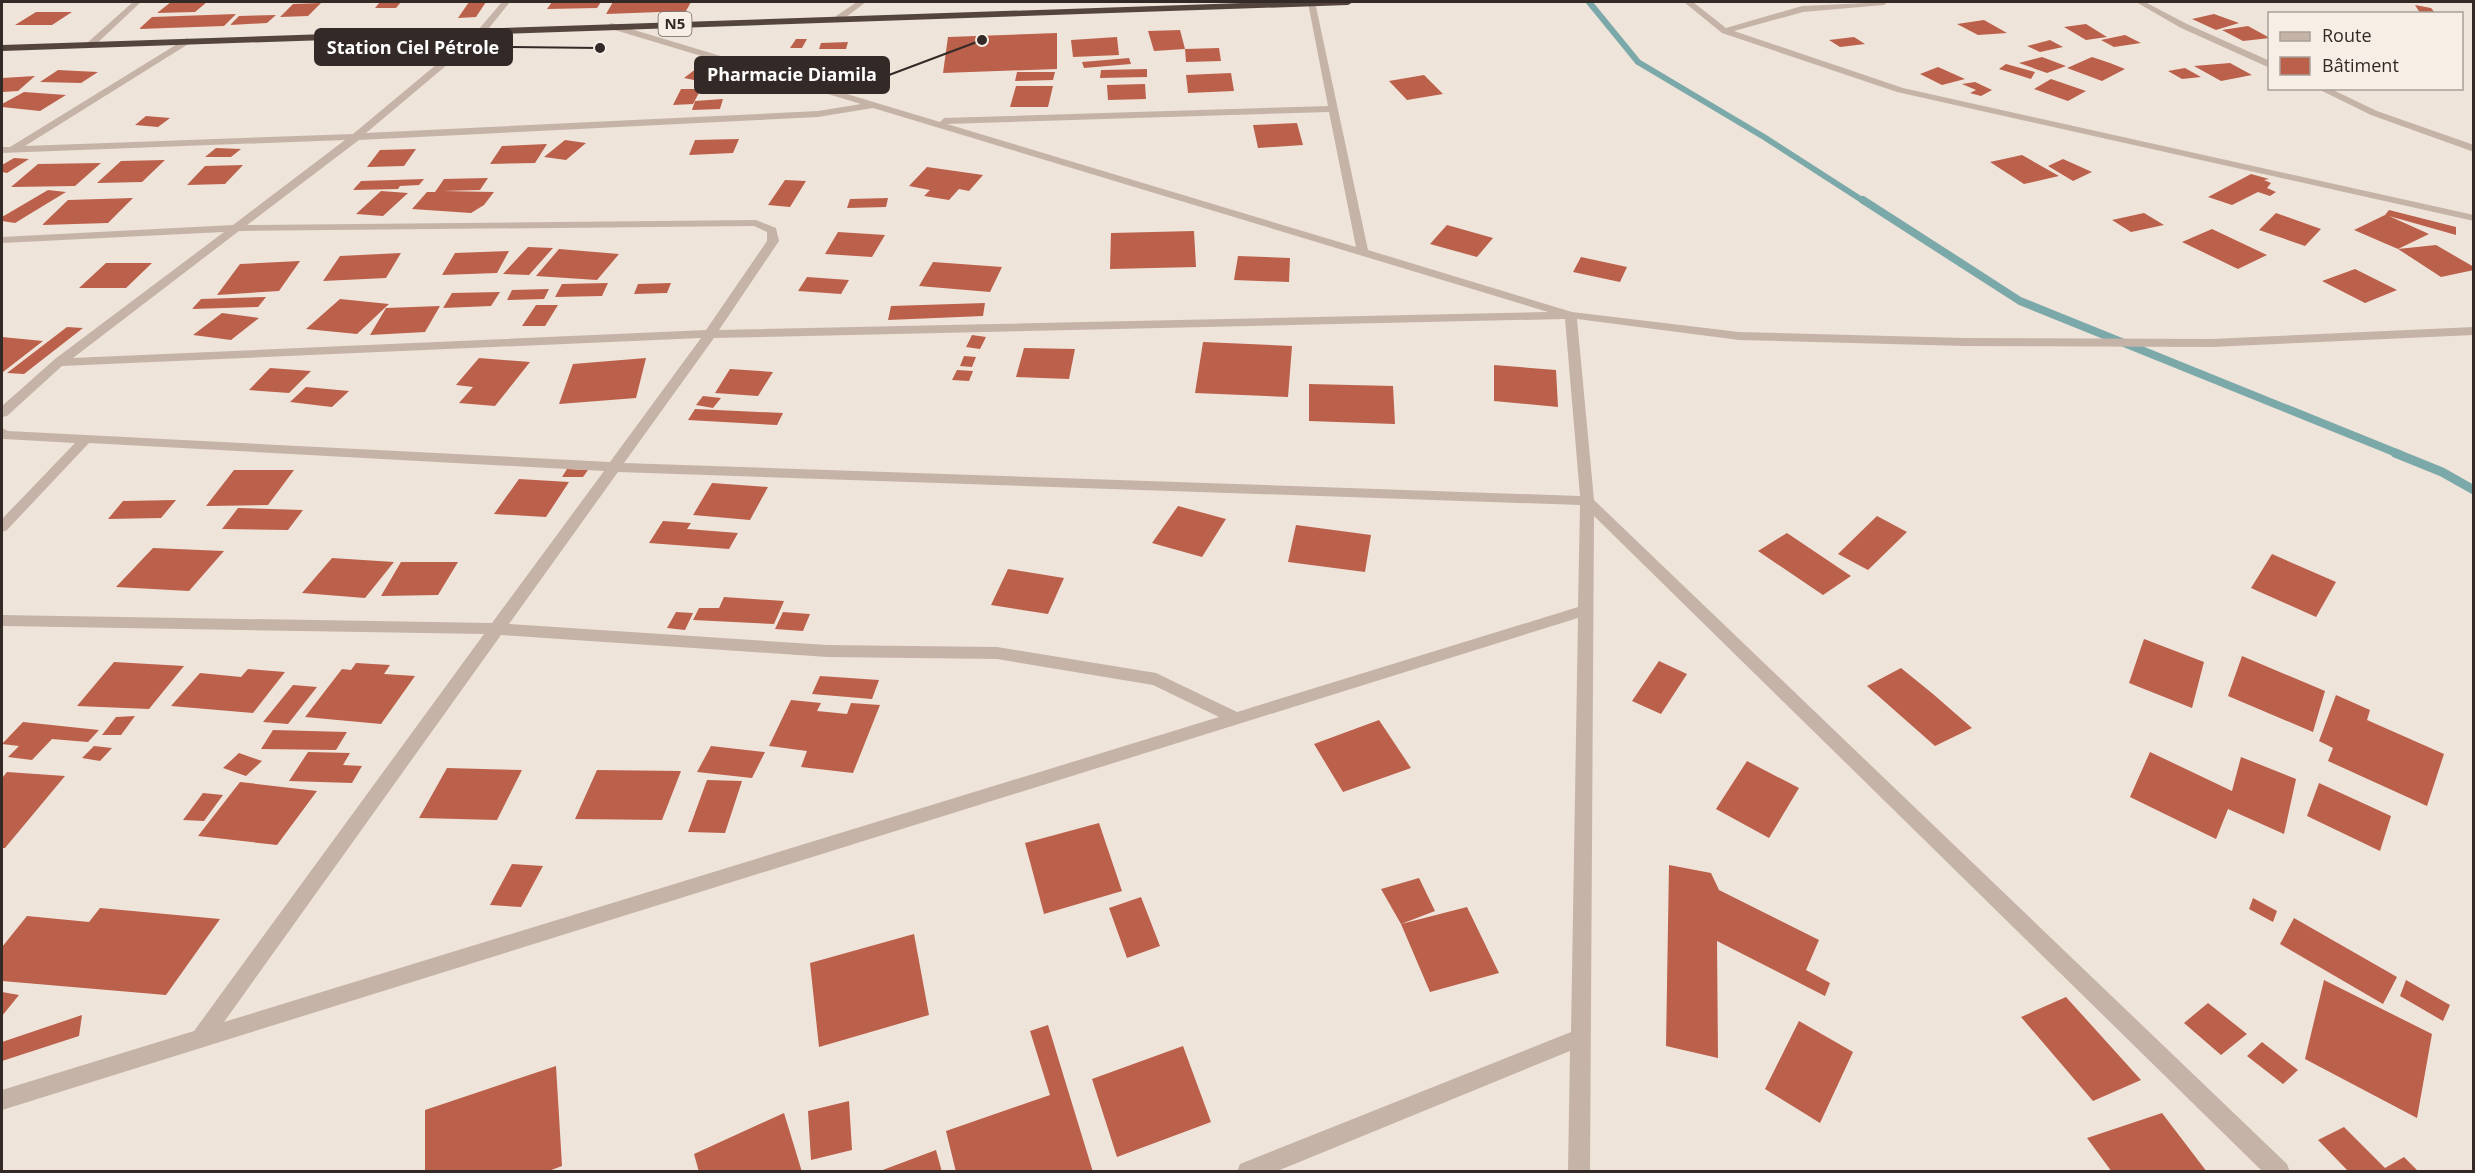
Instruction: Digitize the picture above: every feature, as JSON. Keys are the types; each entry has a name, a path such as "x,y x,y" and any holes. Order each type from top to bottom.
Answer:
{"highway":[{"name":"N5","path":"2,48 1348,2"}],"street":[{"path":"90,45 137,2"},
{"path":"2,413 59,362 356,137 482,31 506,2"},
{"path":"839,18 862,2"},
{"path":"1688,2 1725,31 1900,90 2474,218"},
{"path":"1725,31 1802,9 1884,2"},
{"path":"2142,3 2162,2"},
{"path":"1312,3 1363,252"},
{"path":"2142,3 2184,26 2268,65"},
{"path":"611,26 1571,315"},
{"path":"2,155 187,41"},
{"path":"2324,90 2373,113 2474,149"},
{"path":"7,150 356,137 818,114 874,105"},
{"path":"929,122 1333,109"},
{"path":"2,240 237,228 756,223 772,230 773,241 710,334 201,1038"},
{"path":"1571,315 1587,501 1579,1172"},
{"path":"59,362 710,334 1571,315 1739,336 2020,342 2212,343 2474,331"},
{"path":"2,432 4,435 615,467 1587,501 2279,1172"},
{"path":"2,527 86,439"},
{"path":"2,1100 1587,610"},
{"path":"2,621 497,629 827,651 997,653 1156,679 1235,718"},
{"path":"1248,1172 1581,1037"}],"building":[{"path":"171,2 207,2 195,12 157,13"},
{"path":"380,2 401,2 396,8 375,8"},
{"path":"469,2 486,2 476,17 458,18"},
{"path":"552,2 601,2 597,8 547,9"},
{"path":"613,2 691,2 686,11 606,14"},
{"path":"321,3 308,16 280,17 293,4"},
{"path":"2415,5 2431,8 2434,12 2419,12"},
{"path":"36,12 72,12 52,25 15,25"},
{"path":"236,14 224,26 139,29 152,17"},
{"path":"2214,14 2239,23 2216,30 2192,19"},
{"path":"276,15 267,23 230,25 239,16"},
{"path":"1984,20 2007,33 1978,35 1957,24"},
{"path":"2086,24 2107,37 2086,40 2064,27"},
{"path":"2248,26 2268,38 2243,41 2222,30"},
{"path":"1180,30 1185,49 1154,51 1148,31"},
{"path":"1057,33 1057,69 943,73 948,37"},
{"path":"2125,35 2141,43 2114,47 2101,40"},
{"path":"1117,37 1119,55 1073,57 1071,40"},
{"path":"1854,37 1865,44 1840,47 1829,40"},
{"path":"796,39 807,39 802,48 790,48"},
{"path":"2050,40 2063,47 2040,52 2027,46"},
{"path":"848,42 846,49 819,49 821,43"},
{"path":"1219,48 1221,61 1186,62 1185,49"},
{"path":"823,56 845,56 839,72 816,72"},
{"path":"2042,57 2066,66 2047,73 2019,63"},
{"path":"2092,57 2125,69 2102,81 2067,68"},
{"path":"1129,58 1131,64 1084,68 1082,62"},
{"path":"2230,63 2252,75 2221,81 2194,66"},
{"path":"2006,64 2035,72 2031,79 1999,69"},
{"path":"1938,67 1965,79 1942,85 1920,74"},
{"path":"697,68 707,69 694,80 684,78"},
{"path":"2185,68 2201,77 2182,79 2168,71"},
{"path":"1147,69 1147,77 1100,78 1101,70"},
{"path":"58,70 98,72 81,83 40,82"},
{"path":"1017,72 1055,72 1053,80 1015,81"},
{"path":"1231,73 1234,91 1188,93 1186,75"},
{"path":"1424,75 1443,94 1407,100 1389,81"},
{"path":"35,76 18,91 2,92 2,78"},
{"path":"2051,79 2086,91 2068,101 2034,89"},
{"path":"1975,82 1992,90 1981,96 1970,93 1976,90 1962,84"},
{"path":"1145,84 1146,99 1108,100 1107,85"},
{"path":"1016,86 1053,86 1048,107 1010,107"},
{"path":"681,89 701,89 693,104 673,105"},
{"path":"24,92 66,95 40,111 2,107 2,104"},
{"path":"723,99 720,109 692,110 695,101"},
{"path":"146,116 170,118 158,127 135,125"},
{"path":"1297,123 1303,145 1258,148 1253,125"},
{"path":"739,139 733,153 689,155 695,140"},
{"path":"565,140 586,143 566,160 544,157"},
{"path":"547,144 535,163 490,164 502,146"},
{"path":"216,148 241,149 231,157 205,157"},
{"path":"416,149 404,166 367,167 380,150"},
{"path":"2022,155 2059,176 2024,184 1990,162"},
{"path":"14,158 29,159 7,173 2,172 2,165"},
{"path":"2063,159 2092,172 2073,181 2048,166"},
{"path":"165,160 142,182 97,183 121,161"},
{"path":"101,163 75,186 11,187 38,164"},
{"path":"243,165 225,184 187,185 205,166"},
{"path":"927,167 983,175 969,191 959,189 949,200 924,196 930,190 909,186"},
{"path":"2251,174 2269,179 2264,180 2271,183 2267,188 2276,192 2270,196 2258,192 2232,205 2208,197"},
{"path":"488,178 480,190 442,191 494,192 484,205 471,213 412,209 427,192 435,192 444,179"},
{"path":"424,179 419,185 400,186 398,189 353,190 361,181"},
{"path":"785,180 806,181 790,207 768,205"},
{"path":"48,190 66,192 15,223 2,221 2,217"},
{"path":"381,191 408,193 383,216 356,214"},
{"path":"133,198 108,223 42,225 68,200"},
{"path":"888,198 886,207 847,208 850,199"},
{"path":"2389,210 2456,227 2456,235 2389,216 2429,234 2398,249 2354,230 2385,215"},
{"path":"2144,213 2164,225 2131,232 2112,220"},
{"path":"2276,213 2321,229 2305,246 2259,230"},
{"path":"1447,225 1493,238 1477,257 1430,244"},
{"path":"2212,229 2267,255 2238,269 2182,242"},
{"path":"1194,231 1196,267 1110,269 1111,233"},
{"path":"838,232 885,235 872,257 825,254"},
{"path":"2436,245 2474,267 2474,270 2441,277 2398,249"},
{"path":"528,247 553,248 529,275 503,274"},
{"path":"559,249 619,254 597,280 536,276"},
{"path":"509,251 497,273 442,275 455,253"},
{"path":"401,253 386,278 323,281 340,256"},
{"path":"1238,256 1290,258 1289,282 1234,280"},
{"path":"1581,257 1627,267 1620,282 1573,272"},
{"path":"300,261 279,291 217,295 240,264"},
{"path":"933,262 1002,267 990,292 919,286"},
{"path":"106,263 152,263 126,288 79,288"},
{"path":"2355,269 2397,290 2365,303 2322,281"},
{"path":"807,277 849,280 841,294 798,291"},
{"path":"608,283 602,296 555,297 562,284"},
{"path":"671,283 667,293 634,294 638,284"},
{"path":"549,289 544,299 507,300 512,290"},
{"path":"500,292 491,306 443,308 452,293"},
{"path":"266,297 258,307 192,309 201,299"},
{"path":"340,299 389,304 357,334 306,329"},
{"path":"985,303 983,316 888,320 891,306"},
{"path":"536,305 558,305 545,326 522,326"},
{"path":"440,306 425,332 370,335 386,308"},
{"path":"222,313 259,318 231,340 193,335"},
{"path":"67,327 83,328 24,374 7,373"},
{"path":"972,335 986,337 980,349 966,347"},
{"path":"2,337 43,341 3,372"},
{"path":"1203,342 1292,346 1288,397 1195,393"},
{"path":"1024,348 1075,349 1069,379 1016,377"},
{"path":"964,356 976,357 972,367 960,366"},
{"path":"479,358 530,362 495,406 459,403 473,387 456,385"},
{"path":"646,358 636,398 559,404 573,364"},
{"path":"1494,365 1556,370 1558,407 1494,401"},
{"path":"270,368 311,371 289,393 249,390"},
{"path":"730,369 773,372 758,396 715,393"},
{"path":"957,370 973,371 969,381 952,380"},
{"path":"1309,384 1393,386 1395,424 1309,421"},
{"path":"306,387 349,391 332,407 290,402"},
{"path":"703,396 721,398 713,408 696,405"},
{"path":"695,409 783,413 777,425 688,420"},
{"path":"567,469 588,470 583,477 562,477"},
{"path":"234,470 294,470 268,505 206,506"},
{"path":"519,479 569,482 546,517 494,514"},
{"path":"712,483 768,487 750,520 693,515"},
{"path":"176,500 161,518 108,519 123,501"},
{"path":"1178,506 1226,519 1202,557 1152,543"},
{"path":"238,508 303,510 288,530 222,529"},
{"path":"1877,516 1907,532 1868,570 1838,554"},
{"path":"663,521 691,523 687,529 738,533 729,549 649,543"},
{"path":"1296,525 1371,535 1365,572 1288,562"},
{"path":"1787,533 1851,576 1823,595 1758,551"},
{"path":"153,548 224,551 189,591 116,587"},
{"path":"2272,554 2336,582 2316,617 2251,588"},
{"path":"332,558 394,562 365,598 302,593"},
{"path":"401,562 458,562 438,595 381,596"},
{"path":"1008,569 1064,578 1048,614 991,605"},
{"path":"724,597 784,601 774,624 693,620 699,608 719,608"},
{"path":"676,612 693,613 685,630 667,628"},
{"path":"783,612 810,614 803,631 775,629"},
{"path":"2144,639 2204,662 2192,708 2129,683"},
{"path":"2242,656 2325,691 2313,732 2228,696"},
{"path":"1659,661 1687,674 1661,714 1632,701"},
{"path":"114,662 184,666 149,709 77,706"},
{"path":"356,663 390,665 384,674 415,676 381,724 305,717 342,669 351,670"},
{"path":"1901,668 1972,728 1935,746 1867,686"},
{"path":"248,669 285,672 253,713 171,706 200,673 241,677"},
{"path":"820,676 879,680 872,699 812,694"},
{"path":"293,685 317,687 288,724 263,722"},
{"path":"2336,695 2370,710 2367,720 2444,754 2427,806 2328,761 2333,748 2319,741"},
{"path":"791,700 821,703 817,711 847,714 851,703 880,705 853,773 801,767 807,751 769,746"},
{"path":"135,716 121,735 102,735 116,717"},
{"path":"1379,720 1411,768 1343,792 1314,744"},
{"path":"23,722 99,730 88,742 52,739 32,760 8,757 19,746 2,744"},
{"path":"273,730 347,732 336,750 261,749"},
{"path":"94,746 112,748 100,761 82,758"},
{"path":"711,746 765,752 752,778 697,772"},
{"path":"308,752 350,753 343,765 362,766 352,783 289,781"},
{"path":"2150,752 2232,791 2241,757 2296,779 2284,834 2228,809 2216,839 2130,797"},
{"path":"239,753 262,761 246,776 223,768"},
{"path":"1747,761 1799,788 1769,838 1716,809"},
{"path":"447,768 522,770 497,820 419,818"},
{"path":"597,770 681,771 662,820 575,819"},
{"path":"7,772 65,776 5,848 2,848 2,778"},
{"path":"707,780 742,781 725,833 688,832"},
{"path":"240,782 317,791 277,845 198,836"},
{"path":"2319,783 2391,816 2380,851 2307,816"},
{"path":"203,793 223,795 204,821 183,820"},
{"path":"1099,823 1122,891 1044,914 1025,843"},
{"path":"512,864 543,866 521,907 490,905"},
{"path":"1669,865 1711,873 1719,890 1819,940 1806,970 1830,983 1825,996 1717,941 1718,1058 1666,1046"},
{"path":"1419,878 1435,911 1401,924 1381,889"},
{"path":"1141,897 1160,946 1127,958 1109,908"},
{"path":"2253,898 2277,911 2273,922 2249,909"},
{"path":"1467,907 1499,973 1430,992 1401,924"},
{"path":"100,908 220,919 166,995 2,981 2,947 27,916 89,922"},
{"path":"2294,918 2397,977 2383,1004 2280,944"},
{"path":"914,934 929,1015 819,1047 810,963"},
{"path":"2324,980 2432,1034 2417,1118 2305,1059"},
{"path":"2406,980 2450,1005 2443,1021 2400,996"},
{"path":"2,992 19,995 2,1016"},
{"path":"2066,997 2141,1080 2093,1101 2021,1017"},
{"path":"2208,1003 2247,1034 2221,1055 2184,1023"},
{"path":"82,1015 79,1036 2,1061 2,1042"},
{"path":"1799,1021 1853,1052 1820,1123 1765,1089"},
{"path":"1048,1025 1093,1172 956,1172 946,1131 1050,1095 1030,1031"},
{"path":"2262,1042 2298,1070 2283,1084 2247,1056"},
{"path":"1183,1046 1211,1122 1117,1157 1092,1079"},
{"path":"556,1066 562,1166 546,1172 425,1172 425,1110"},
{"path":"849,1101 852,1150 811,1160 808,1111"},
{"path":"784,1113 802,1172 699,1172 694,1154"},
{"path":"2162,1113 2207,1172 2112,1172 2087,1138"},
{"path":"2344,1127 2385,1168 2404,1157 2419,1172 2349,1172 2318,1140"},
{"path":"936,1150 942,1172 880,1171"}],"waterway":[{"path":"1589,2 1638,62 1764,137 1865,202"},
{"path":"1863,200 2020,301 2399,454"},
{"path":"2395,453 2442,472 2474,490"}],"place":[{"name":"Pharmacie Diamila","path":"982,40"},
{"name":"Station Ciel Pétrole","path":"600,48"}]}
